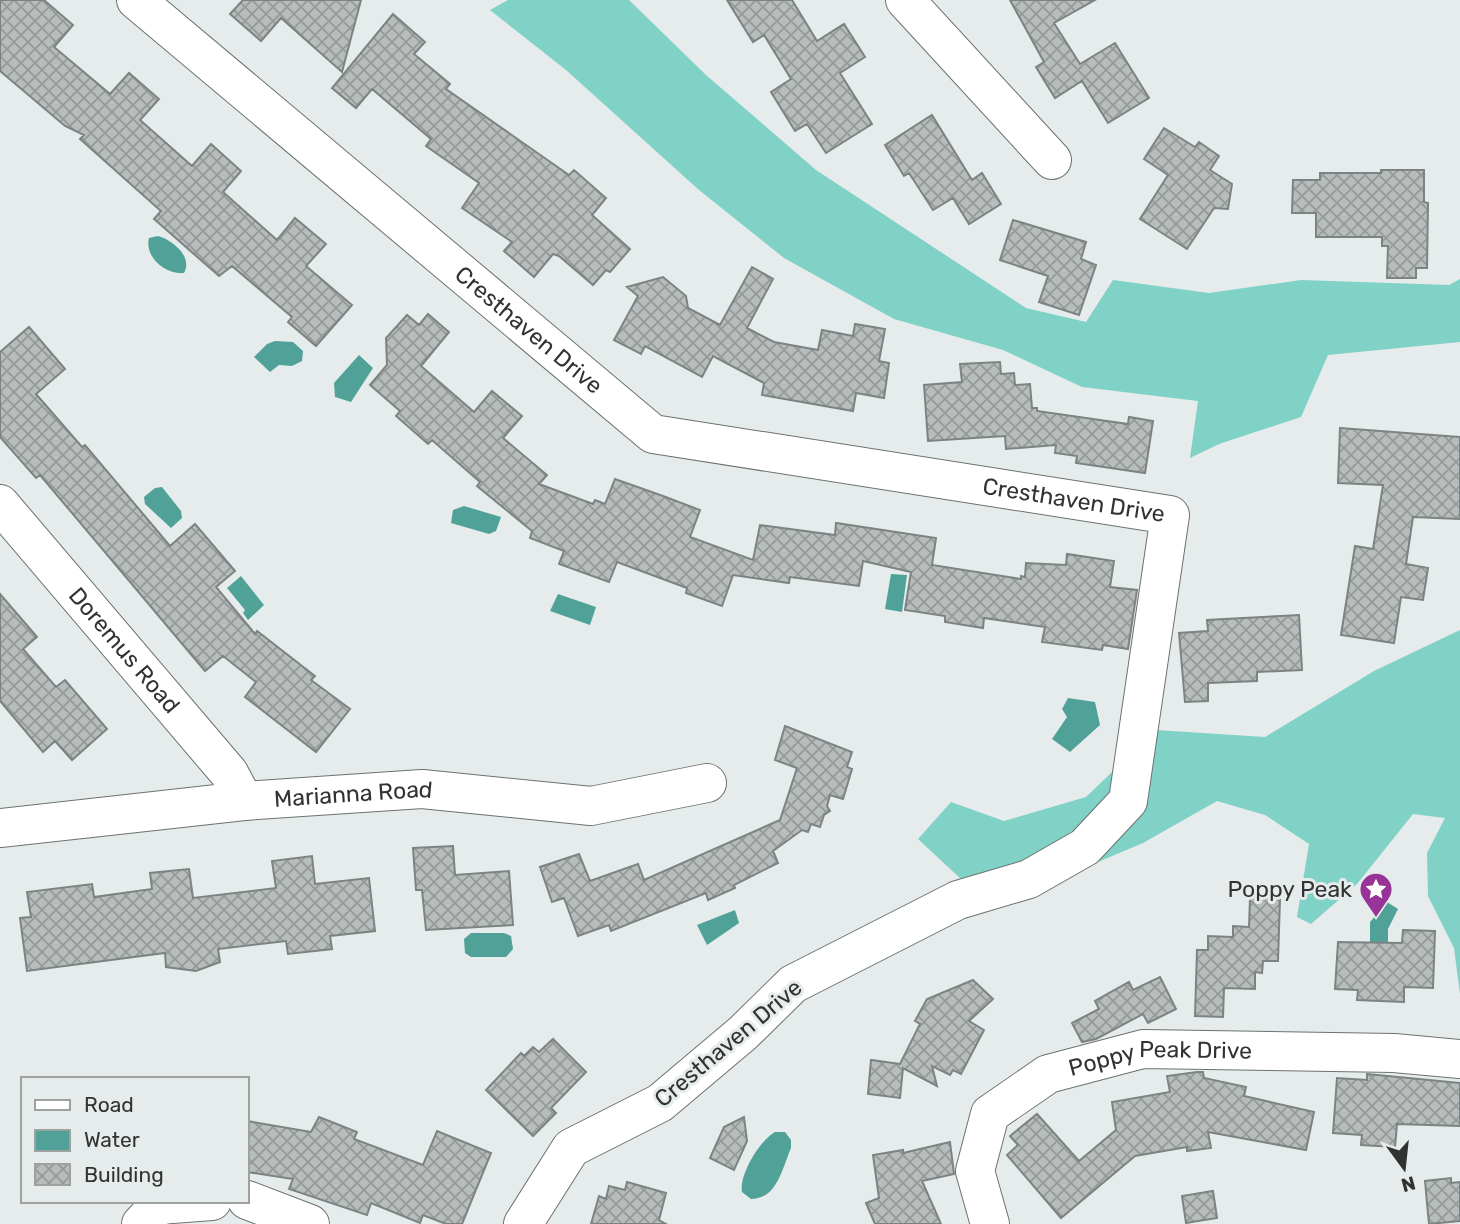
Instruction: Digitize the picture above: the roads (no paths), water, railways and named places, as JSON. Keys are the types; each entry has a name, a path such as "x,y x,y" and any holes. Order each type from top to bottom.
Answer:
{"street":[{"name":"Cresthaven Drive","path":"136,0 653,434 1170,515 1128,801 1085,847 1029,879 958,900 793,984 743,1033 660,1103 571,1148 523,1224"},
{"path":"905,0 1052,160"},
{"name":"Doremus Road","path":"0,504 229,773 244,801"},
{"name":"Marianna Road","path":"0,828 244,801 422,789 591,806 707,783"},
{"name":"Poppy Peak Drive","path":"989,1224 975,1171 990,1114 1048,1073 1143,1049 1394,1053 1460,1059"},
{"path":"248,1200 310,1224"},
{"path":"141,1224 159,1205 186,1203"}],"water":[{"path":"158,236 170,241 184,255 184,273 170,271 153,258 148,245 149,238"},
{"path":"275,341 293,342 303,351 302,361 292,366 279,365 270,372 254,357 267,344"},
{"path":"359,355 373,368 351,402 335,397 334,383"},
{"path":"162,487 181,511 182,518 171,528 145,504 144,497 155,488"},
{"path":"464,506 501,517 496,531 489,534 451,523 453,510"},
{"path":"891,574 907,575 902,612 885,609"},
{"path":"241,576 264,605 248,620 243,613 245,610 227,588"},
{"path":"558,594 596,607 590,625 550,611"},
{"path":"1068,698 1095,702 1100,725 1070,752 1052,739 1067,717 1062,709"},
{"path":"1387,902 1398,909 1388,929 1388,942 1370,942 1370,922"},
{"path":"735,910 739,923 707,945 697,925"},
{"path":"471,933 504,933 511,936 513,949 506,957 471,957 465,953 464,939"},
{"path":"775,1132 785,1132 791,1140 791,1148 773,1188 760,1198 751,1199 742,1192 747,1168 763,1142"}],"place":[{"name":"Poppy Peak","path":"1376,919"}]}
